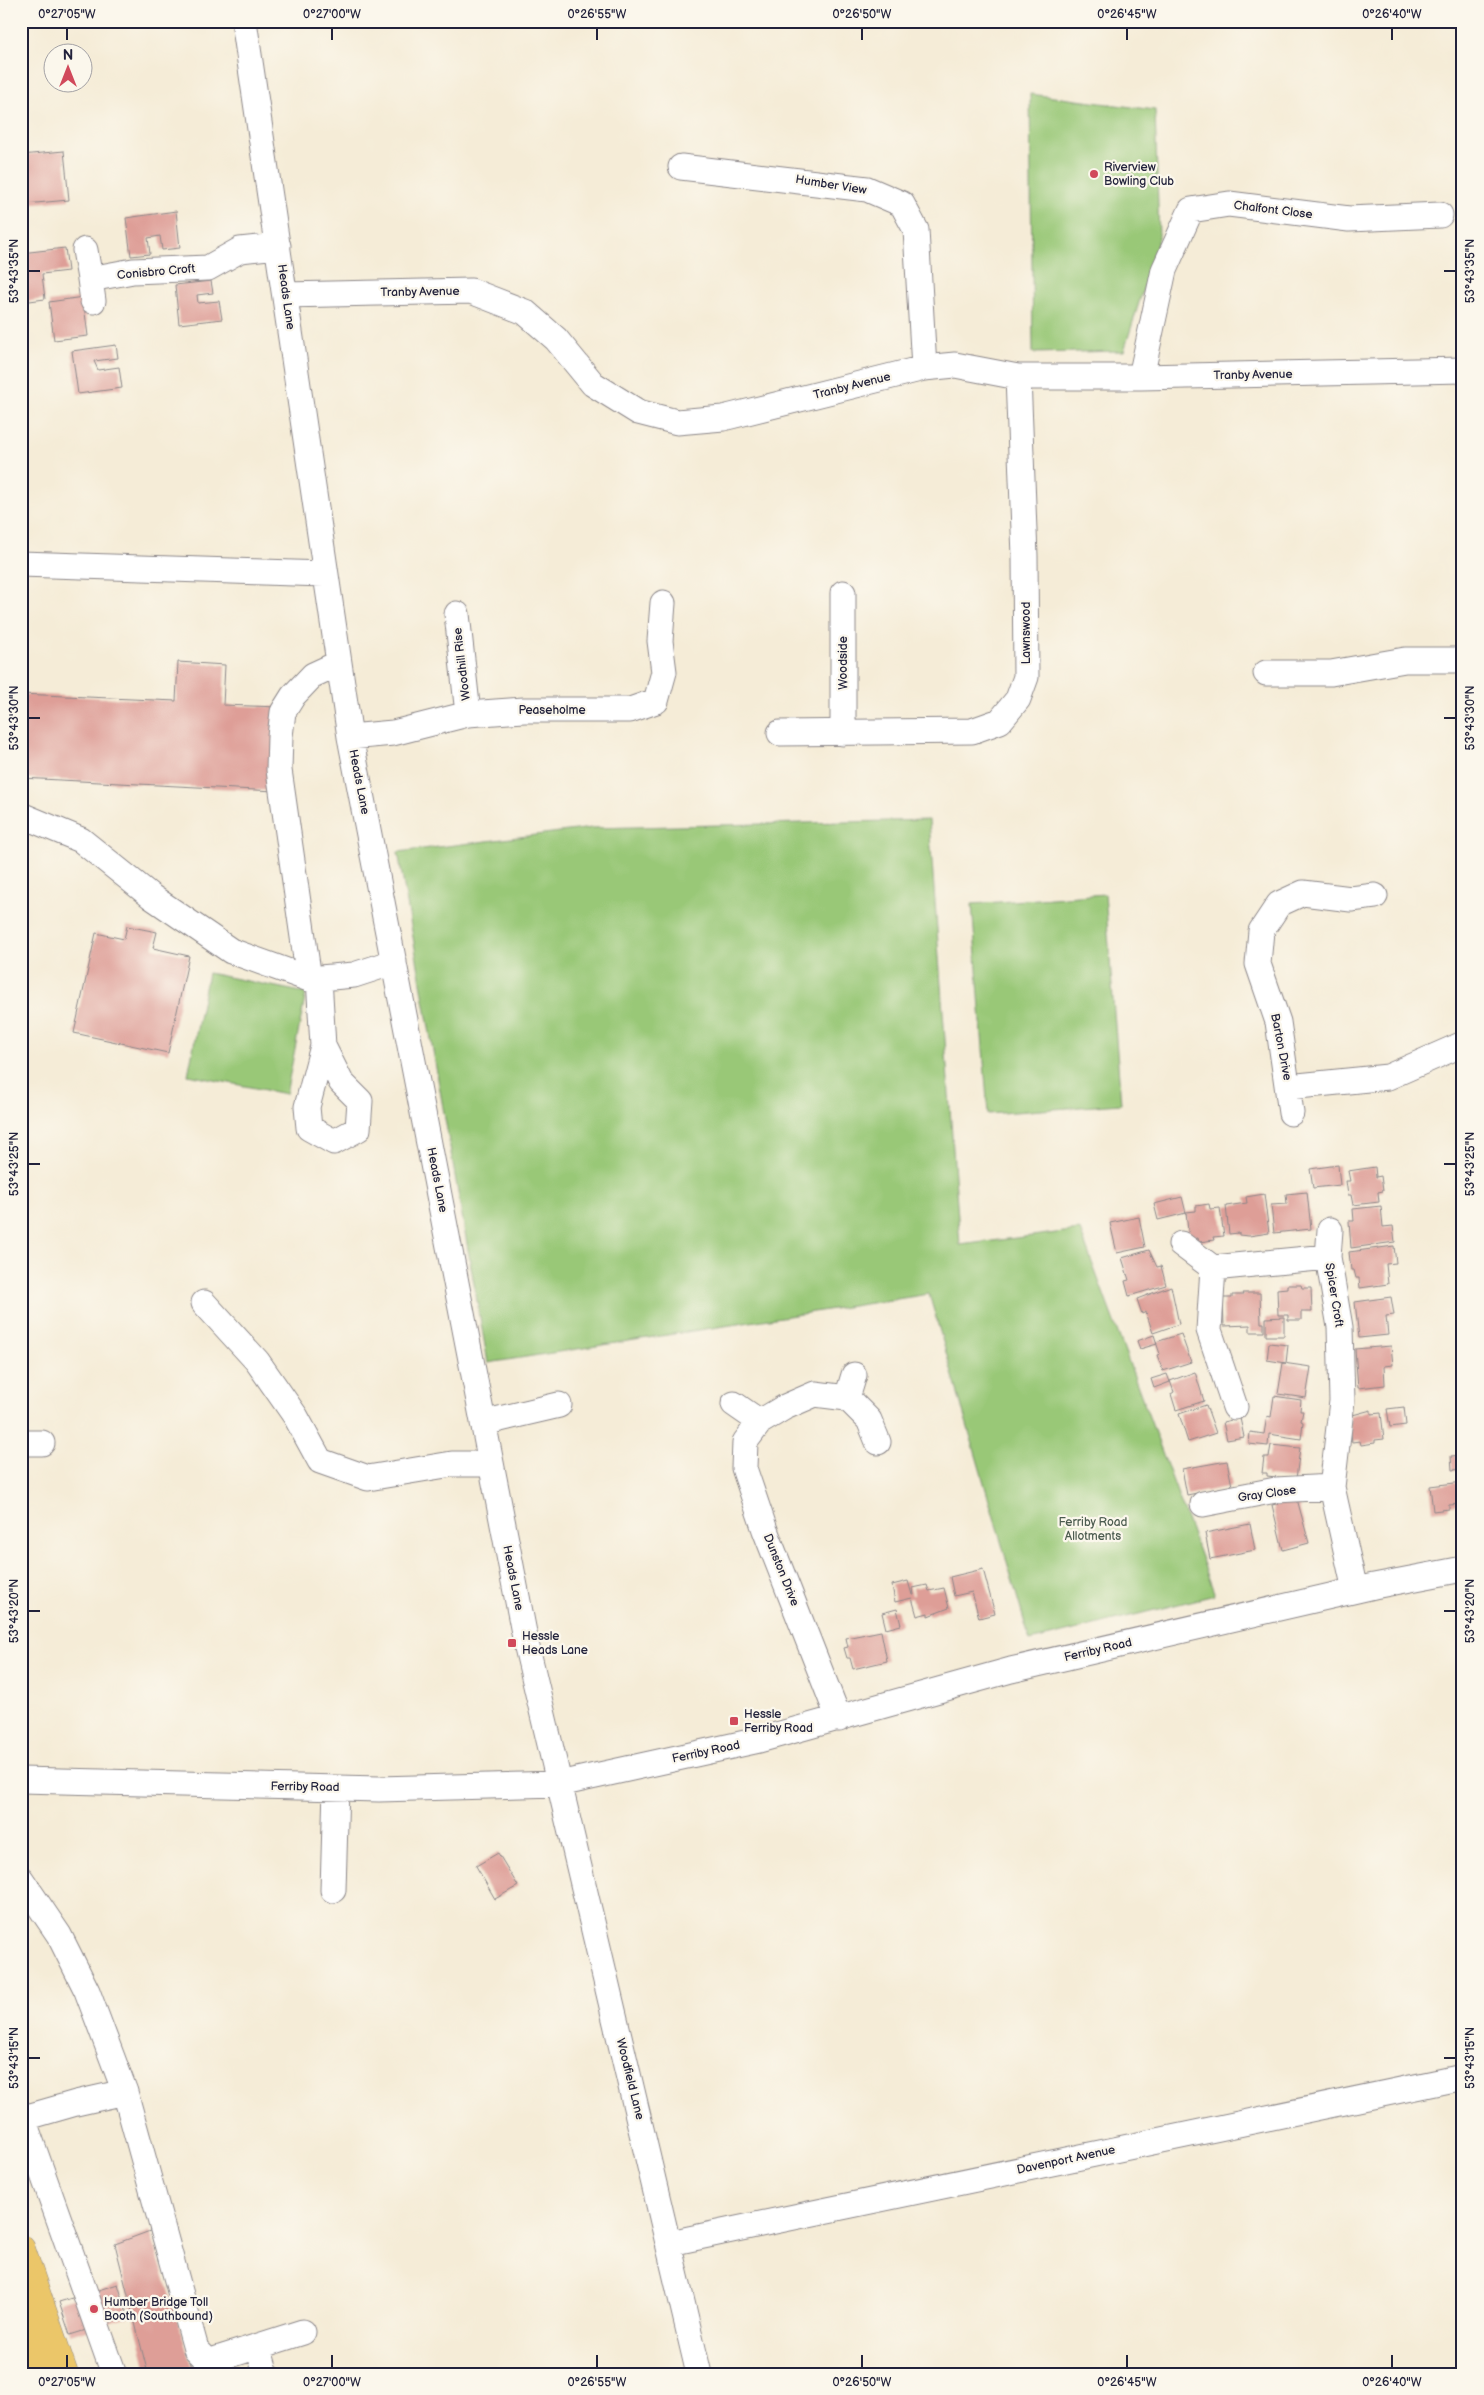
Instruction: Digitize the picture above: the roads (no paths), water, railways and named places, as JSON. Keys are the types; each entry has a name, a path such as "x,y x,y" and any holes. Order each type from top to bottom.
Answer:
{"highway":[{"path":"21,2250 64,2374"},
{"path":"21,2322 40,2374"}],"street":[{"name":"Heads Lane","path":"244,21 286,295 324,574 350,737 490,1464 526,1643 559,1784"},
{"name":"Humber View","path":"680,167 868,189 902,204 916,230 924,368"},
{"name":"Chalfont Close","path":"1141,378 1164,270 1191,210 1229,204 1349,219 1440,215"},
{"name":"Conisbro Croft","path":"85,250 92,290 133,271 208,268 240,250 278,246"},
{"name":"Tranby Avenue","path":"286,295 471,291 525,312 556,339 593,384 638,412 678,422 724,418 924,368 955,365 1018,378 1141,378 1463,370"},
{"name":"Lawnswood","path":"780,733 972,731 1000,721 1018,699 1026,677 1025,548 1018,378"},
{"path":"21,564 324,574"},
{"name":"Woodside","path":"843,733 844,593"},
{"name":"Peaseholme","path":"350,737 393,733 468,714 524,710 630,710 656,701 664,672 660,641 663,603"},
{"name":"Woodhill Rise","path":"457,614 468,714"},
{"path":"1266,673 1331,673 1405,660 1463,660"},
{"path":"323,1046 314,978 279,770 280,736 283,712 293,696 313,675 339,663"},
{"path":"21,815 81,840 152,897 231,951 314,978 354,975 394,962"},
{"name":"Barton Drive","path":"1291,1113 1278,1022 1258,964 1261,931 1279,904 1303,893 1351,899 1375,896"},
{"name":"Barton Drive","path":"1288,1087 1388,1077 1463,1044"},
{"path":"1328,1257 1330,1230"},
{"path":"1181,1244 1213,1268 1209,1330 1235,1407"},
{"name":"Spicer Croft","path":"1213,1268 1328,1257 1340,1327 1342,1401 1332,1488 1356,1590"},
{"path":"204,1303 257,1361 296,1417 320,1461 368,1478 452,1464 490,1464"},
{"name":"Dunston Drive","path":"839,1719 765,1530 744,1468 745,1442 760,1422 785,1407 815,1394 850,1387 869,1420 878,1442"},
{"path":"734,1404 760,1422"},
{"path":"483,1423 559,1405"},
{"name":"Gray Close","path":"1203,1504 1276,1490 1332,1488"},
{"name":"Ferriby Road","path":"21,1780 336,1788 559,1784 759,1740 1010,1670 1356,1590 1463,1569"},
{"name":"Woodfield Lane","path":"559,1784 670,2243 699,2374"},
{"path":"333,1890 336,1788"},
{"path":"21,1879 59,1936 87,1991 125,2092 196,2350 210,2365 303,2332"},
{"name":"Davenport Avenue","path":"670,2243 1463,2078"},
{"path":"114,2374 23,2116 125,2092"},
{"path":"258,2347 266,2374"}],"place":[{"name":"Riverview Bowling Club","path":"1094,174"},
{"name":"Hessle Heads Lane","path":"512,1643"},
{"name":"Hessle Ferriby Road","path":"734,1721"},
{"name":"Humber Bridge Toll Booth (Southbound)","path":"94,2309"}],"park label":[{"name":"Ferriby Road Allotments","path":"1093,1529"}]}
